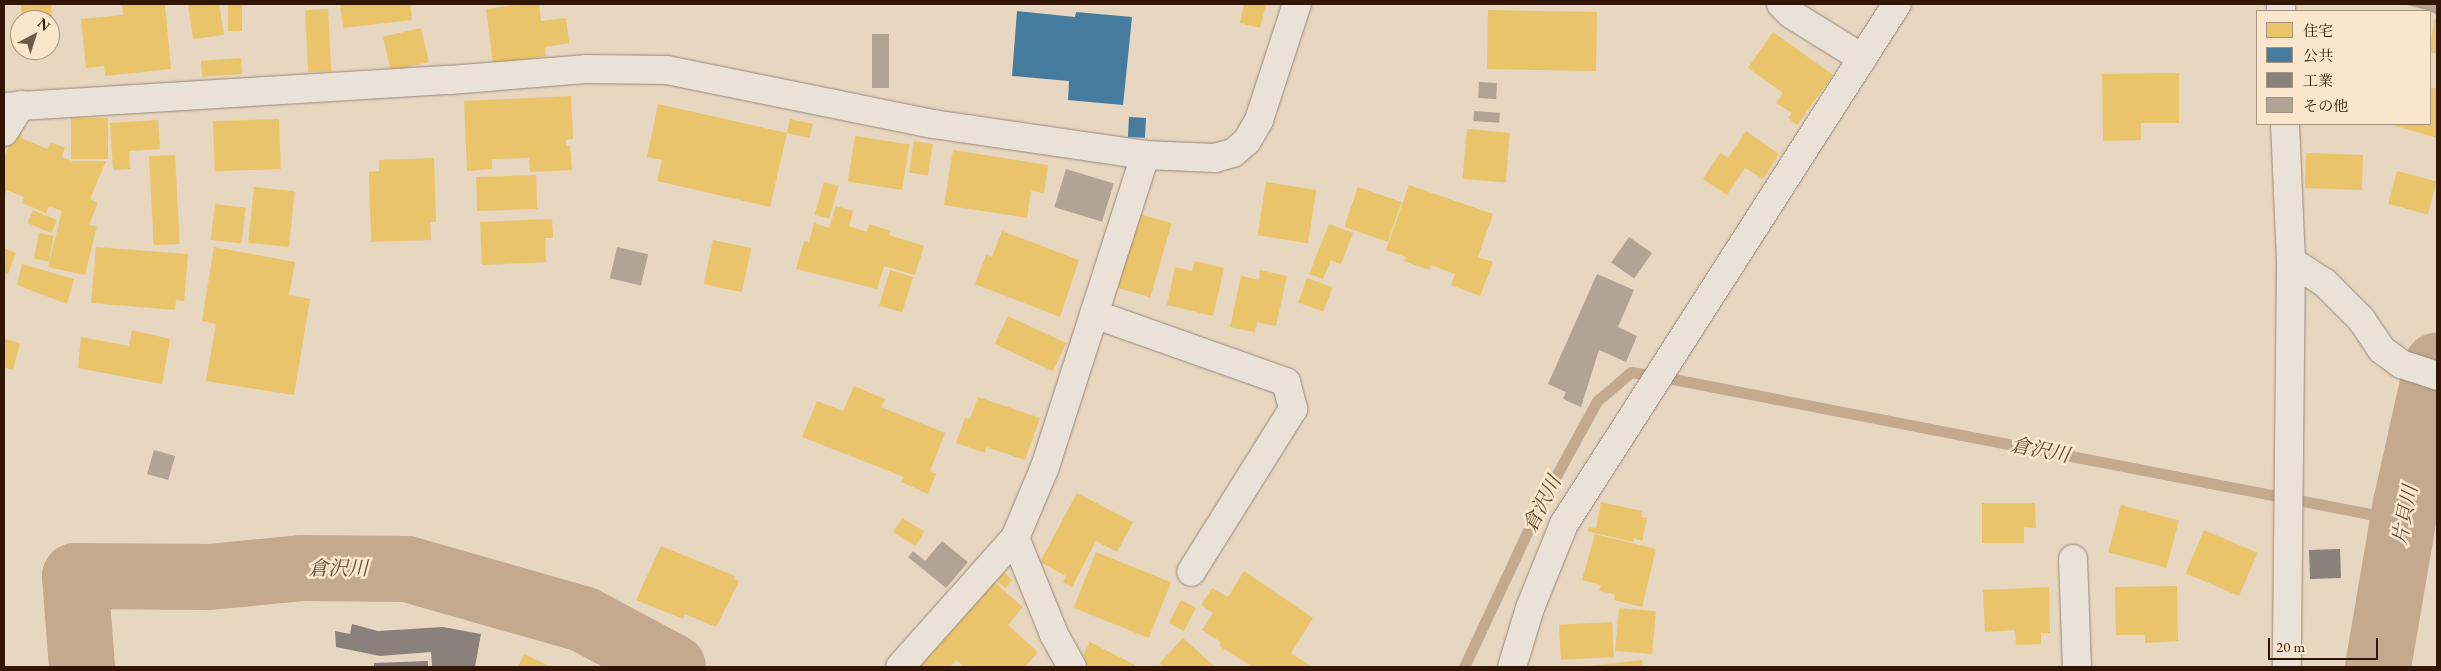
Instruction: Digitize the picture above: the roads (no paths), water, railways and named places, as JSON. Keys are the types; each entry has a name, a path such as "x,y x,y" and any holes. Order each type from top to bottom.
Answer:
{"street":[{"path":"4,132 12,106 431,82 586,69 667,70 933,124 1145,155 1215,158 1233,153 1247,140 1265,103 1297,4"},
{"path":"1781,4 1791,14 1862,58"},
{"path":"1512,667 1530,608 1564,524 1897,4"},
{"path":"2285,125 2291,262 2287,667"},
{"path":"900,667 1015,538 1045,467 1145,155"},
{"path":"2291,262 2324,283 2361,319 2382,350 2401,364 2437,376"},
{"path":"1094,314 1286,382 1293,409 1191,572"},
{"path":"1015,538 1054,634 1072,667"},
{"path":"2073,559 2077,667"}],"waterway":[{"name":"片貝川","path":"2378,667 2406,504 2437,365"},
{"name":"倉沢川","path":"1464,667 1539,507 1597,401 1631,372 1651,375"},
{"name":"倉沢川","path":"1673,379 2370,514 2406,504"},
{"name":"倉沢川","path":"82,667 75,576 209,577 302,568 407,569 583,619 673,667"}]}
